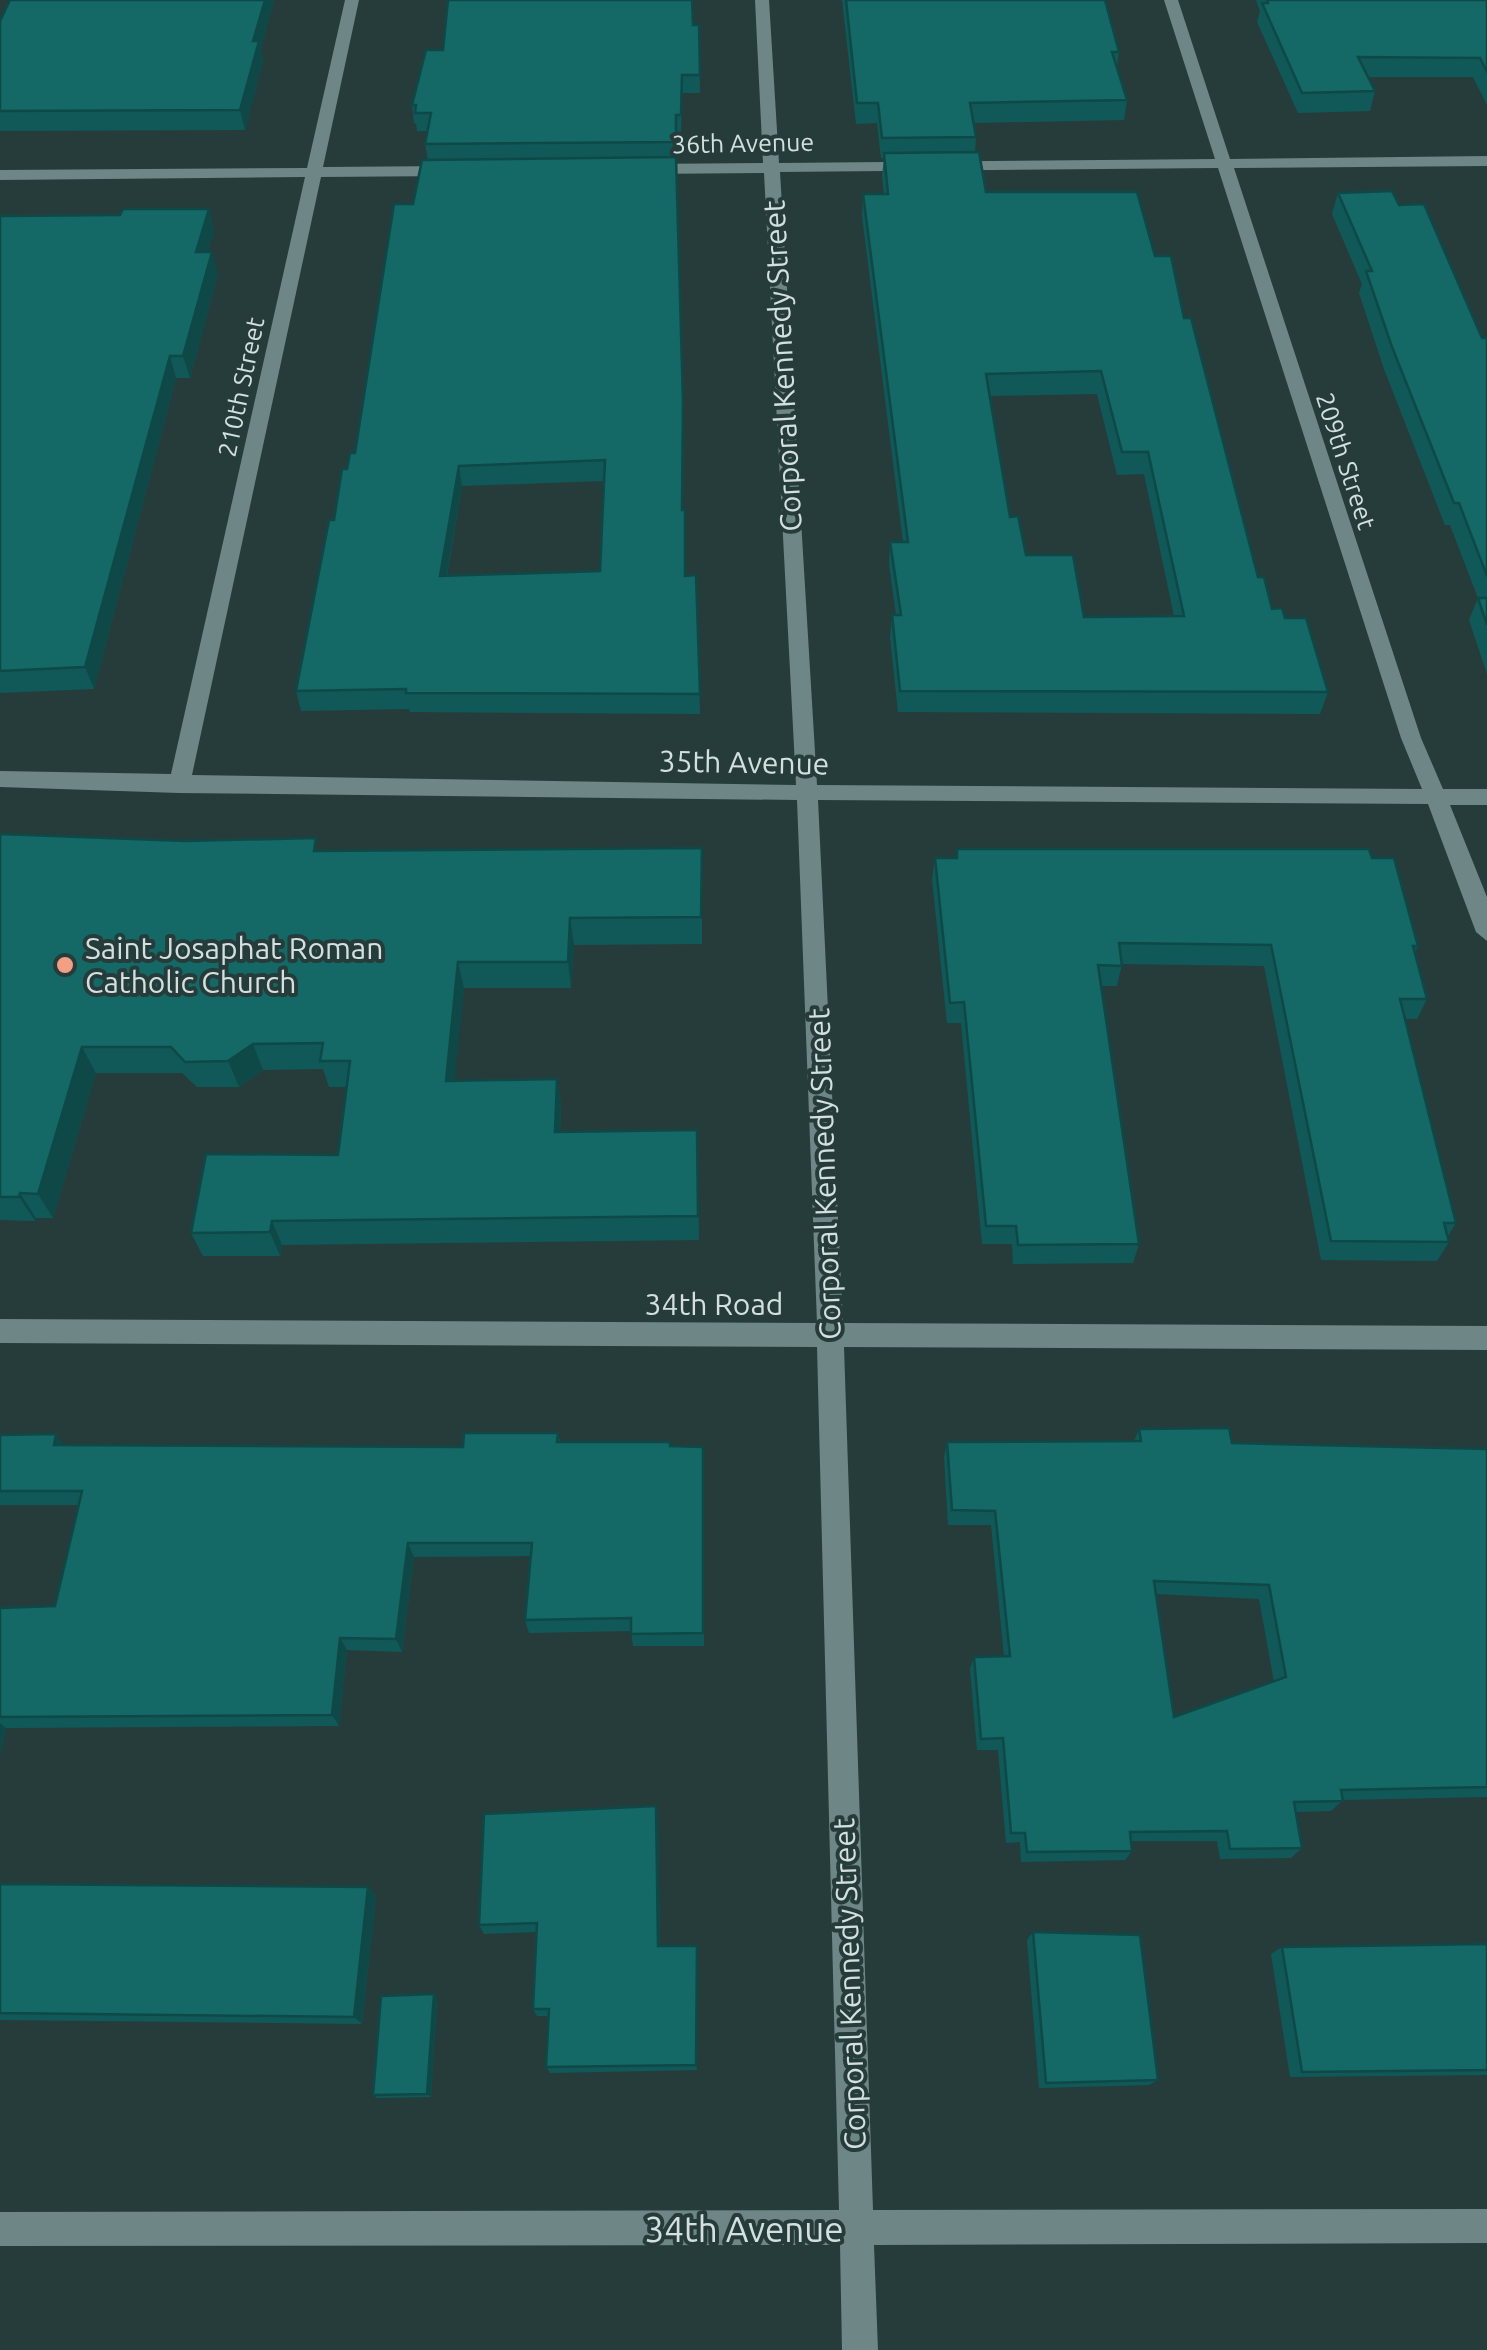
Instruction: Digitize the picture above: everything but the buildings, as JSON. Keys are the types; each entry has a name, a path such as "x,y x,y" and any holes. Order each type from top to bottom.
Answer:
{"street":[{"name":"210th Street","path":"179,785 352,0"},
{"name":"Corporal Kennedy Street","path":"762,0 807,792 831,1338 860,2350"},
{"name":"209th Street","path":"1171,0 1411,738 1468,873 1487,932"},
{"name":"36th Avenue","path":"632,169 1487,160"},
{"path":"0,175 475,171"},
{"name":"35th Avenue","path":"0,779 179,785 1487,797"},
{"name":"34th Road","path":"0,1331 831,1338 1487,1338"},
{"name":"34th Avenue","path":"0,2229 1487,2226"}],"place":[{"name":"Saint Josaphat Roman Catholic Church","path":"65,965"}]}
